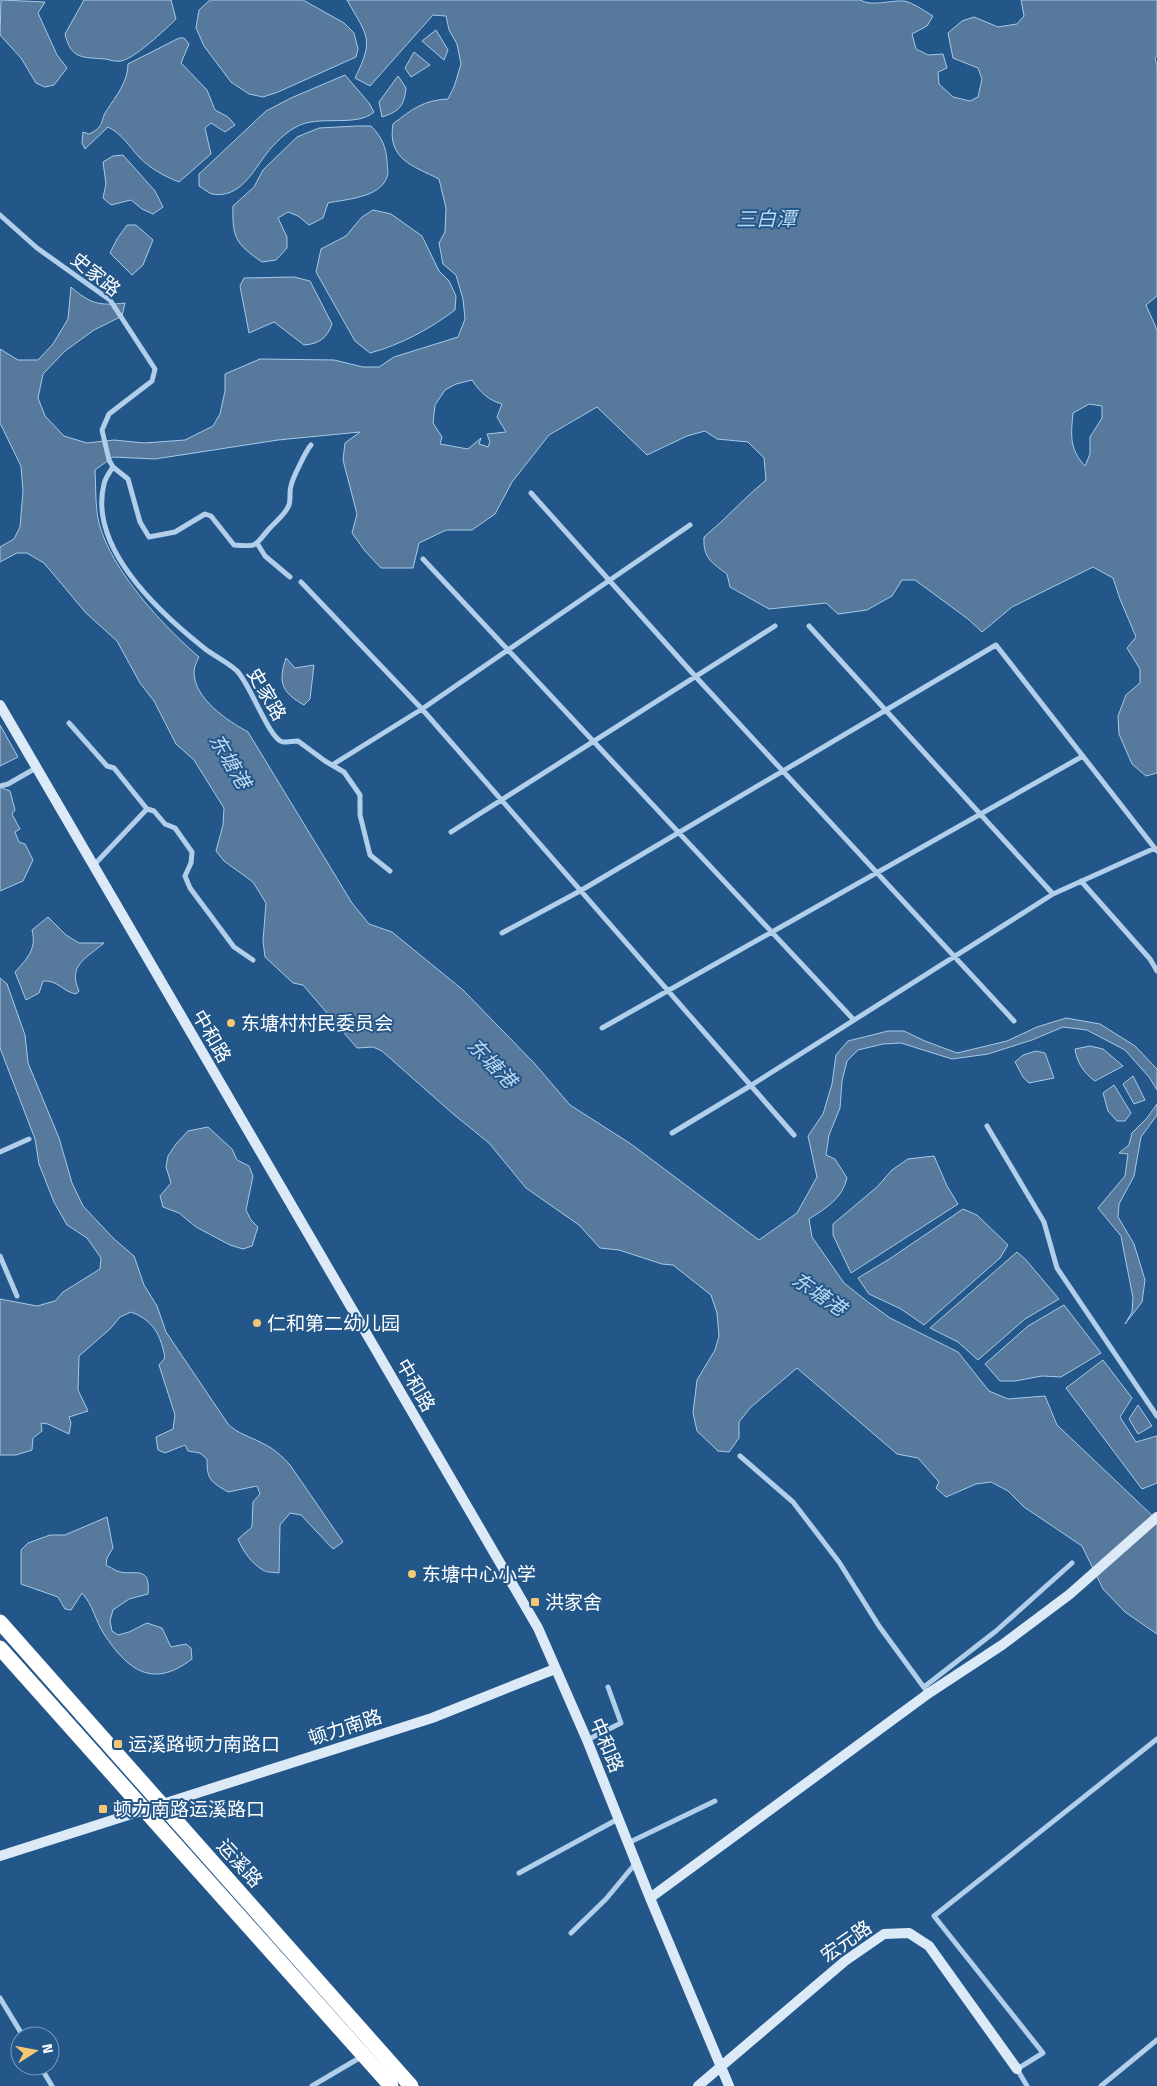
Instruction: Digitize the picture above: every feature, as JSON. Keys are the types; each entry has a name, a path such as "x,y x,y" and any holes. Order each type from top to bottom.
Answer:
{"highway":[{"name":"运溪路","path":"0,1622 411,2086"},
{"name":"运溪路","path":"0,1648 391,2086"}],"street":[{"name":"史家路","path":"0,215 37,248 110,300 155,369 152,381 109,414 102,430 109,460 113,467 128,479 140,522 150,537 175,532 205,514 211,516 234,545 250,546 257,543"},
{"path":"290,577 265,556 257,543 260,542 284,513 290,503 292,481 299,469 305,450 311,444"},
{"name":"史家路","path":"113,467 104,482 103,516 114,550 136,584 172,620 205,649 237,671 260,707 274,736 283,742 298,741 344,772 360,795 360,815 370,855 390,871"},
{"path":"531,493 695,676 1014,1021"},
{"path":"332,765 422,709 690,525"},
{"path":"423,559 677,833 853,1019"},
{"path":"301,582 422,709 794,1135"},
{"path":"451,832 775,626"},
{"path":"809,626 1053,894"},
{"path":"502,933 580,891 996,645 1156,849 1053,894 750,1086 672,1133"},
{"name":"中和路","path":"0,705 92,866 538,1628 587,1740 650,1898 729,2086"},
{"path":"69,723 107,766 114,768 147,809 154,812 165,824 175,828 192,852 185,876 190,888 234,947 253,960"},
{"path":"602,1028 770,931 1083,756"},
{"path":"0,786 8,784 36,768"},
{"path":"92,866 147,809"},
{"path":"1081,881 1150,959 1157,971"},
{"path":"987,1126 1044,1222 1057,1268 1157,1416"},
{"path":"0,1152 29,1139"},
{"path":"0,1256 17,1296"},
{"path":"740,1456 793,1502 839,1562 879,1626 926,1690"},
{"path":"926,1690 1002,1645 1070,1594 1157,1518"},
{"path":"650,1898 926,1690 1072,1563"},
{"name":"顿力南路","path":"0,1856 432,1718 555,1669"},
{"path":"587,1740 621,1723 608,1687"},
{"path":"1027,2086 1017,2069 1042,2053 934,1916 1157,1739"},
{"path":"628,1844 715,1801"},
{"path":"519,1873 618,1819"},
{"path":"571,1933 606,1899 636,1863"},
{"name":"宏元路","path":"698,2086 845,1961 884,1934 909,1933 929,1946 1017,2069"},
{"path":"0,1998 16,2026"},
{"path":"1101,2086 1157,2040"},
{"path":"312,2086 364,2055"}],"water":[{"path":"1,0 45,2 38,13 57,55 67,68 54,85 45,87 36,83 21,58 0,35"},
{"path":"84,0 171,0 176,19 150,43 127,59 118,61 79,56 71,49 65,34"},
{"path":"210,0 303,0 344,23 354,33 358,49 356,57 278,92 263,97 249,94 231,82 204,46 196,28 199,10"},
{"name":"三白潭","path":"347,0 860,0 870,3 904,1 915,5 933,16 927,26 912,34 916,49 928,55 943,54 947,68 938,72 939,84 953,97 970,101 978,97 982,79 978,68 953,58 948,33 962,21 974,17 998,27 1017,24 1024,16 1021,0 1157,0 1157,56 1155,58 1157,66 1157,296 1146,305 1157,330 1157,773 1146,776 1132,764 1119,734 1118,716 1126,695 1140,683 1140,669 1127,648 1136,637 1113,578 1093,567 1012,607 982,632 968,619 915,580 902,580 892,596 867,610 838,614 826,603 769,609 730,587 727,574 709,559 705,550 704,537 766,480 764,458 748,442 717,439 705,431 687,436 647,455 597,407 549,435 512,482 495,514 472,530 446,530 419,543 413,568 381,568 352,533 357,514 343,460 345,443 360,432 278,440 155,459 113,457 95,470 96,504 99,523 105,541 126,578 170,630 199,657 194,672 195,682 200,691 206,700 222,715 248,732 352,903 369,924 392,932 463,990 535,1064 570,1105 631,1144 759,1240 797,1213 817,1177 808,1136 823,1114 832,1084 836,1055 848,1041 888,1031 904,1031 957,1053 1007,1041 1037,1027 1066,1018 1100,1024 1135,1046 1157,1069 1157,1090 1149,1077 1125,1050 1087,1030 1063,1027 1032,1040 988,1054 952,1059 901,1043 883,1044 858,1050 847,1061 842,1081 840,1108 829,1135 826,1155 835,1159 847,1178 845,1185 827,1207 809,1219 812,1237 844,1283 890,1318 958,1352 989,1391 1008,1399 1045,1396 1057,1425 1157,1520 1157,1634 1125,1612 1103,1589 1082,1546 1024,1507 1008,1491 991,1482 976,1484 946,1497 936,1488 939,1482 918,1458 897,1454 797,1368 750,1408 739,1422 739,1438 729,1452 718,1451 697,1431 693,1413 697,1380 715,1350 719,1336 717,1313 711,1295 673,1265 662,1264 619,1250 600,1248 579,1225 526,1188 489,1143 382,1051 373,1047 357,1048 303,985 293,983 265,957 263,941 266,903 253,882 224,861 216,851 223,825 224,808 194,760 176,744 154,701 140,683 117,641 86,613 44,563 27,553 17,553 0,562 0,547 14,539 20,527 23,491 21,466 0,423 0,349 18,360 38,360 53,344 68,319 71,287 84,297 102,304 125,303 122,316 94,330 65,351 43,374 38,398 45,416 64,436 87,443 114,440 144,443 185,440 213,426 220,414 225,391 225,374 260,359 334,360 363,367 379,367 394,357 458,337 465,319 463,299 456,275 443,264 439,243 445,232 446,208 439,179 404,160 394,146 392,136 393,124 412,110 431,101 448,99 461,64 457,44 449,30 446,16 433,15 370,86 355,78 367,45 364,30","holes":["472,380 485,395 502,404 497,417 506,432 487,434 490,442 488,447 479,444 481,438 468,449 440,444 442,437 433,423 435,405 445,390 456,384","1089,404 1102,406 1102,418 1090,437 1090,454 1085,466 1076,454 1072,441 1072,428 1073,413"]},
{"path":"436,30 448,50 444,60 422,41"},
{"path":"179,38 184,38 189,44 181,63 207,90 215,110 228,117 235,125 225,132 211,123 205,128 211,154 179,182 163,175 148,165 121,137 108,127 85,149 82,143 83,132 89,134 100,126 124,83 128,64"},
{"path":"414,52 430,65 411,77 405,68"},
{"path":"345,75 369,103 374,112 366,117 357,119 315,121 296,127 277,142 245,182 230,192 212,194 199,186 199,174 266,111"},
{"path":"398,76 406,88 404,99 397,110 382,117 379,102"},
{"path":"371,126 383,142 388,171 383,184 362,196 328,203 323,218 309,225 298,216 288,212 278,218 287,237 287,248 276,260 262,262 246,250 237,239 235,233 233,206 254,187 263,170 297,137 319,128"},
{"path":"123,155 155,191 163,207 153,214 142,209 131,200 111,205 103,198 106,184 103,162 113,156"},
{"path":"373,210 391,214 422,236 439,271 449,281 456,296 455,310 435,324 403,341 370,353 355,341 316,272 321,249 346,236 362,217"},
{"path":"127,225 136,225 153,240 143,265 132,275 110,253"},
{"path":"294,277 310,281 332,324 325,337 318,342 304,345 274,322 249,333 240,286 244,278"},
{"path":"286,658 295,668 314,665 310,699 304,705 290,696 283,686 282,674"},
{"path":"0,725 18,757 0,766"},
{"path":"0,787 10,791 15,810 12,814 20,829 15,832 19,842 25,844 33,860 23,881 0,891"},
{"path":"48,917 66,935 79,943 104,943 85,958 77,968 75,975 79,991 76,994 67,991 53,982 43,981 39,993 26,1000 15,972 30,953 33,943 32,930"},
{"path":"0,978 7,984 25,1035 28,1063 59,1138 72,1183 83,1206 114,1239 134,1256 144,1285 157,1306 166,1332 228,1424 240,1433 270,1447 290,1465 343,1542 333,1549 301,1515 290,1513 280,1525 279,1573 265,1571 251,1560 238,1539 252,1527 253,1502 260,1494 257,1486 228,1492 213,1482 209,1476 207,1459 200,1453 188,1451 185,1445 165,1453 158,1450 156,1437 173,1429 175,1415 159,1365 165,1358 155,1329 145,1319 131,1312 120,1317 110,1329 79,1356 78,1390 88,1411 69,1417 71,1423 69,1434 48,1424 41,1423 42,1431 33,1438 32,1450 16,1455 0,1455 0,1299 37,1306 55,1301 63,1292 100,1269 101,1258 87,1238 67,1225 54,1202 39,1164 35,1139 0,1048"},
{"path":"1090,1046 1103,1049 1123,1066 1095,1081 1088,1075 1077,1059 1075,1049"},
{"path":"1036,1051 1045,1053 1054,1078 1029,1083 1023,1077 1015,1062 1023,1055"},
{"path":"1133,1076 1145,1100 1134,1104 1123,1084"},
{"path":"1114,1085 1131,1113 1125,1121 1117,1121 1108,1111 1103,1093"},
{"path":"1157,1104 1157,1115 1141,1137 1134,1176 1119,1204 1118,1217 1134,1244 1145,1280 1142,1302 1125,1324 1132,1312 1133,1298 1121,1236 1098,1208 1125,1176 1128,1154 1119,1153 1129,1145 1132,1133 1147,1118"},
{"path":"208,1127 232,1149 237,1160 249,1166 253,1176 246,1210 251,1220 258,1227 252,1246 243,1249 230,1245 196,1227 179,1213 163,1207 160,1196 171,1183 166,1167 168,1156 188,1131"},
{"path":"934,1156 947,1186 958,1204 851,1273 833,1235 833,1224 877,1187 892,1170 908,1159"},
{"path":"963,1209 977,1215 1008,1245 1000,1258 924,1325 901,1309 869,1294 858,1278"},
{"path":"1017,1252 1059,1299 1025,1319 978,1360 958,1342 930,1328"},
{"path":"1064,1305 1101,1353 1061,1377 1042,1376 1015,1381 1000,1381 985,1364 1028,1326"},
{"path":"1103,1360 1132,1398 1120,1417 1136,1442 1157,1436 1157,1483 1142,1489 1066,1388"},
{"path":"1138,1405 1152,1426 1138,1434 1129,1419"},
{"path":"107,1517 113,1548 107,1558 106,1565 117,1571 140,1573 147,1578 148,1584 148,1594 129,1599 113,1610 110,1621 112,1631 118,1635 147,1623 162,1628 171,1647 186,1644 191,1648 192,1659 178,1668 165,1673 153,1674 131,1665 122,1657 104,1634 89,1602 82,1593 71,1610 65,1609 58,1597 21,1584 21,1550 28,1543 50,1535 65,1535"}],"place":[{"name":"东塘村村民委员会","path":"231,1023"},
{"name":"仁和第二幼儿园","path":"257,1323"},
{"name":"东塘中心小学","path":"412,1574"},
{"name":"洪家舍","path":"535,1602"},
{"name":"运溪路顿力南路口","path":"118,1744"},
{"name":"顿力南路运溪路口","path":"103,1809"}],"water label":[{"name":"东塘港","path":"230,761"},
{"name":"东塘港","path":"492,1063"},
{"name":"东塘港","path":"819,1294"}]}
